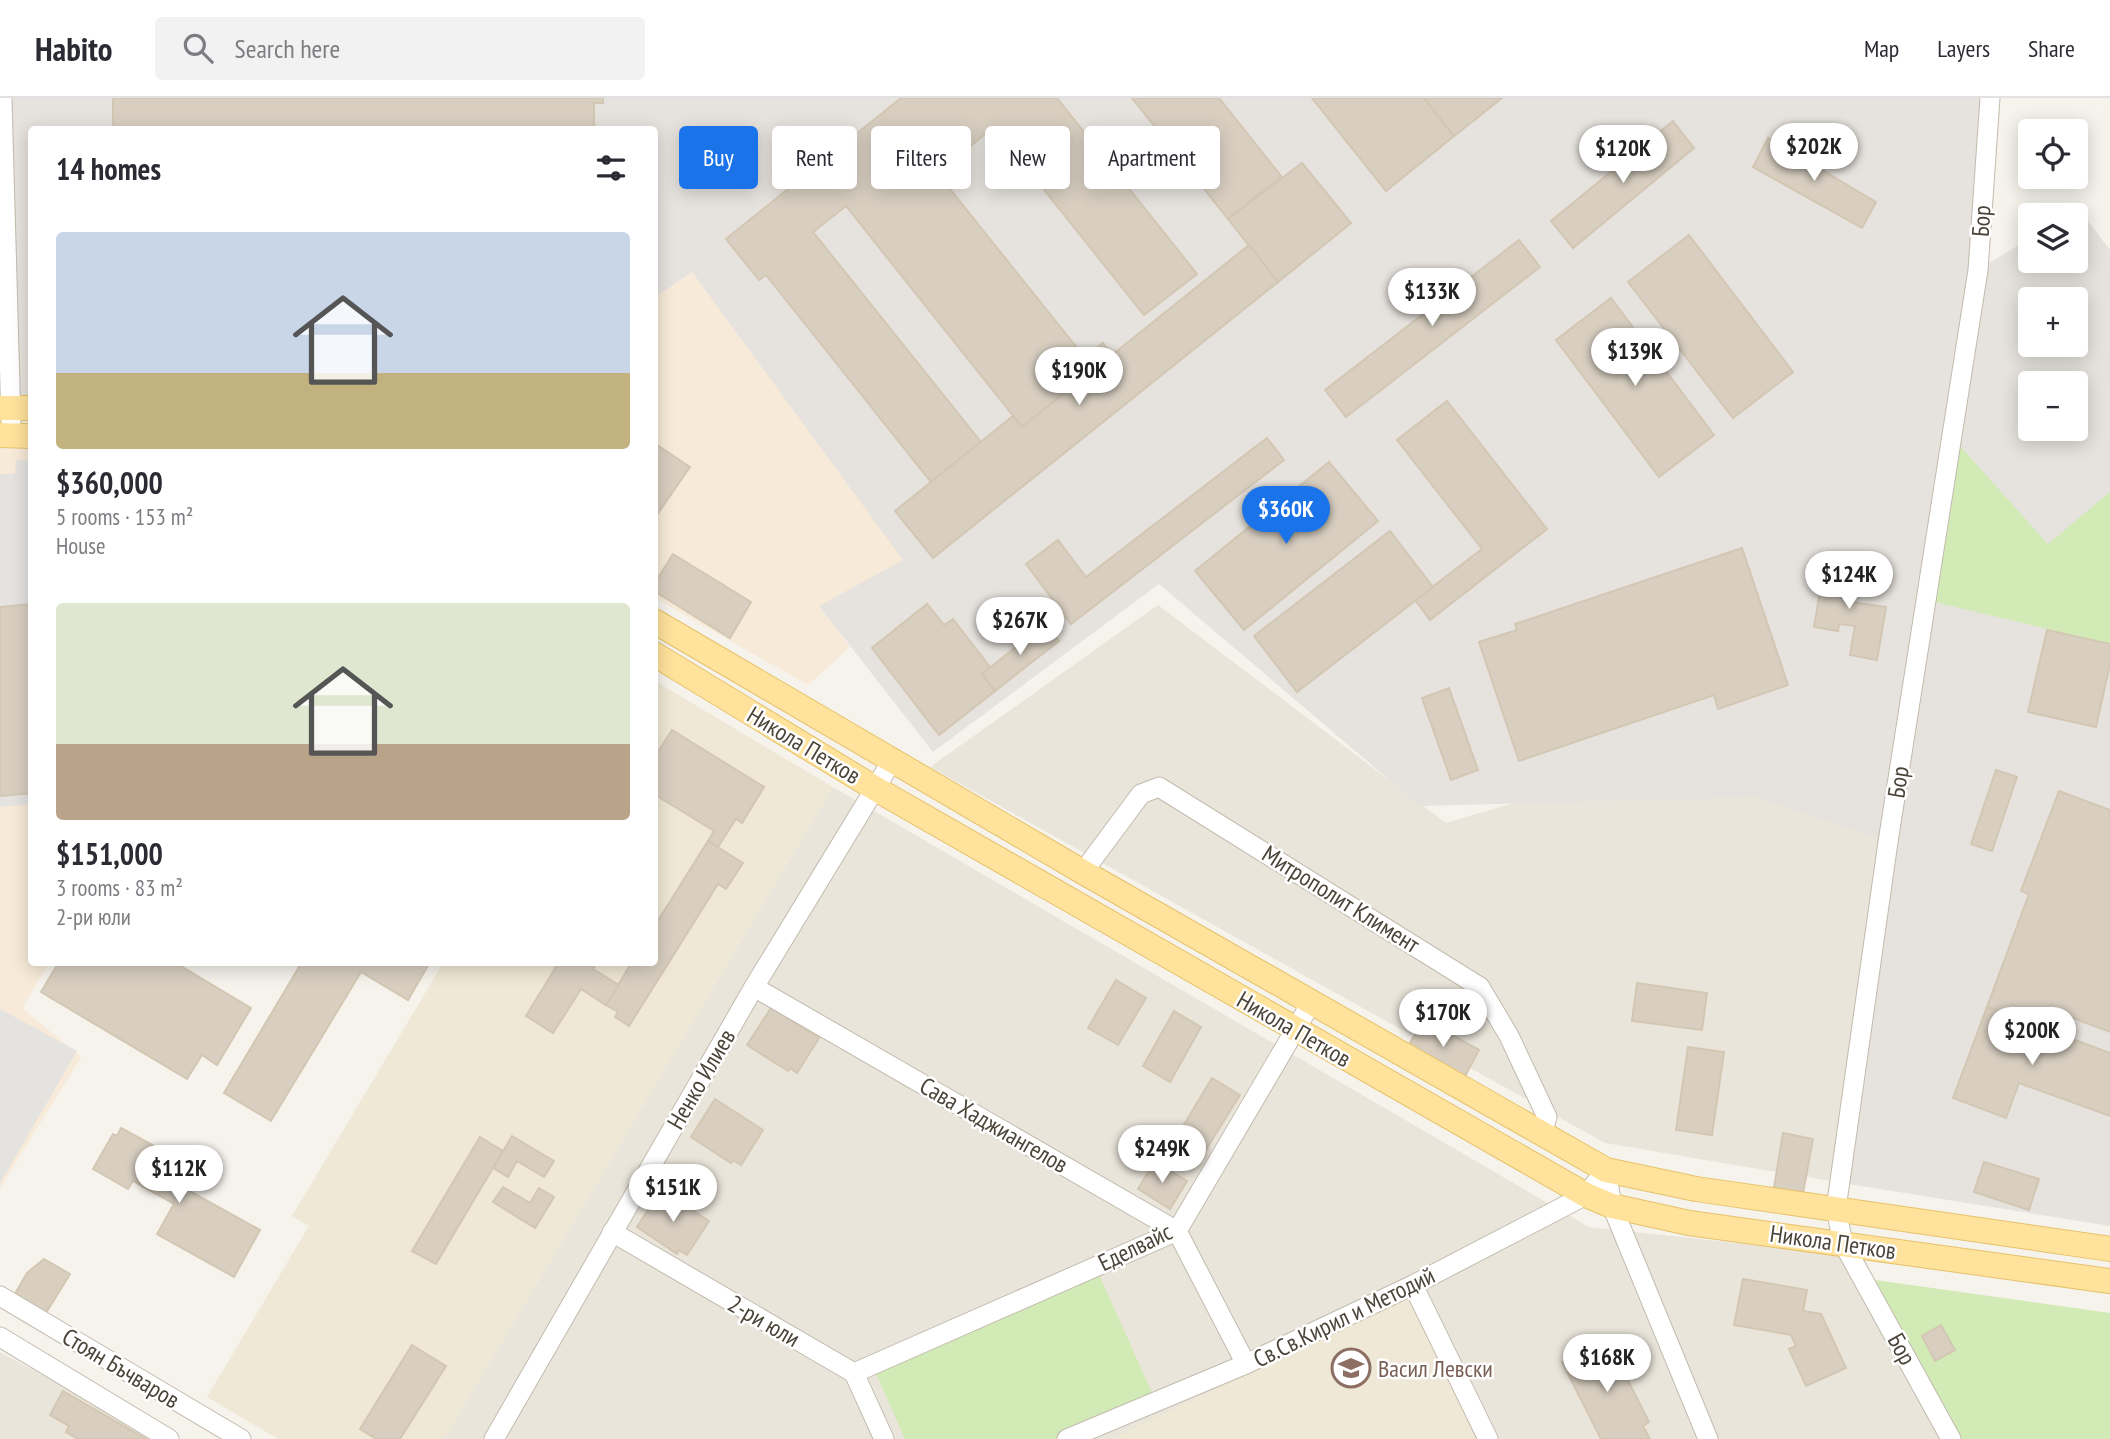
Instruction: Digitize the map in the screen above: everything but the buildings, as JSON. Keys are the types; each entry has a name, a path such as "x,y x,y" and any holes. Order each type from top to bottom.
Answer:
{"main road":[{"name":"Никола Петков","path":"658,623 1083,872 1606,1171 1696,1189 2110,1249"},
{"name":"Никола Петков","path":"658,656 876,789 1586,1195 1612,1206 1689,1223 2110,1281"}],"street":[{"path":"2,98 14,436"},
{"name":"Бор","path":"1948,1438 1843,1243 1836,1209 1888,842 1978,270 1990,98"},
{"name":"Ненко Илиев","path":"494,1439 754,987 893,759"},
{"name":"Митрополит Климент","path":"1083,872 1142,794 1159,787 1480,987 1509,1036 1547,1117 1542,1135"},
{"name":"Сава Хаджиангелов","path":"754,987 1177,1231"},
{"name":"Еделвайс","path":"854,1373 1177,1231 1311,1003"},
{"path":"1606,1171 1612,1206 1708,1439"},
{"name":"Св.Св.Кирил и Методий","path":"1067,1439 1246,1364 1413,1284 1586,1195 1606,1171"},
{"path":"1177,1231 1246,1364"},
{"name":"2-ри юли","path":"612,1232 854,1373"},
{"path":"1413,1284 1488,1439"},
{"name":"Стоян Бъчваров","path":"0,1296 241,1439"},
{"name":"Стоян Бъчваров","path":"0,1337 169,1439"},
{"path":"854,1373 884,1439"}],"shaded area":[{"path":"9,98 1988,98 1978,270 2018,245 2018,273 2088,273 2088,221 2110,250 2110,1226 1849,1184 1888,841 1757,797 1420,806 1159,584 933,752 819,606 903,560 692,272 658,295 658,126 28,126 28,408 11,408"},
{"path":"692,272 904,560 819,606 850,647 808,685 658,600 658,295"},
{"path":"0,448 28,449 28,966 47,966 22,1008 81,1057 0,1188"},
{"path":"16,460 28,461 28,804 0,807 0,474 15,474"},
{"path":"1158,605 1446,823 1900,688 1849,1184 1605,1143 930,767"},
{"path":"658,683 833,787 444,1439 278,1439 207,1397 309,1226 292,1216 441,966 658,966"},
{"path":"833,787 1589,1227 1838,1254 1940,1439 444,1439"},
{"path":"0,1009 77,1051 0,1183"},
{"name":"Васил Левски","path":"1409,1296 1476,1439 1111,1439"},
{"path":"0,1352 158,1439 0,1439"}],"green space":[{"path":"1952,437 2048,544 2110,492 2110,644 1926,600"},
{"path":"1097,1270 1153,1395 1054,1439 905,1439 874,1369"},
{"path":"1875,1280 2110,1313 2110,1439 1953,1439"}],"place":[{"name":"Васил Левски","path":"1351,1368"}]}
